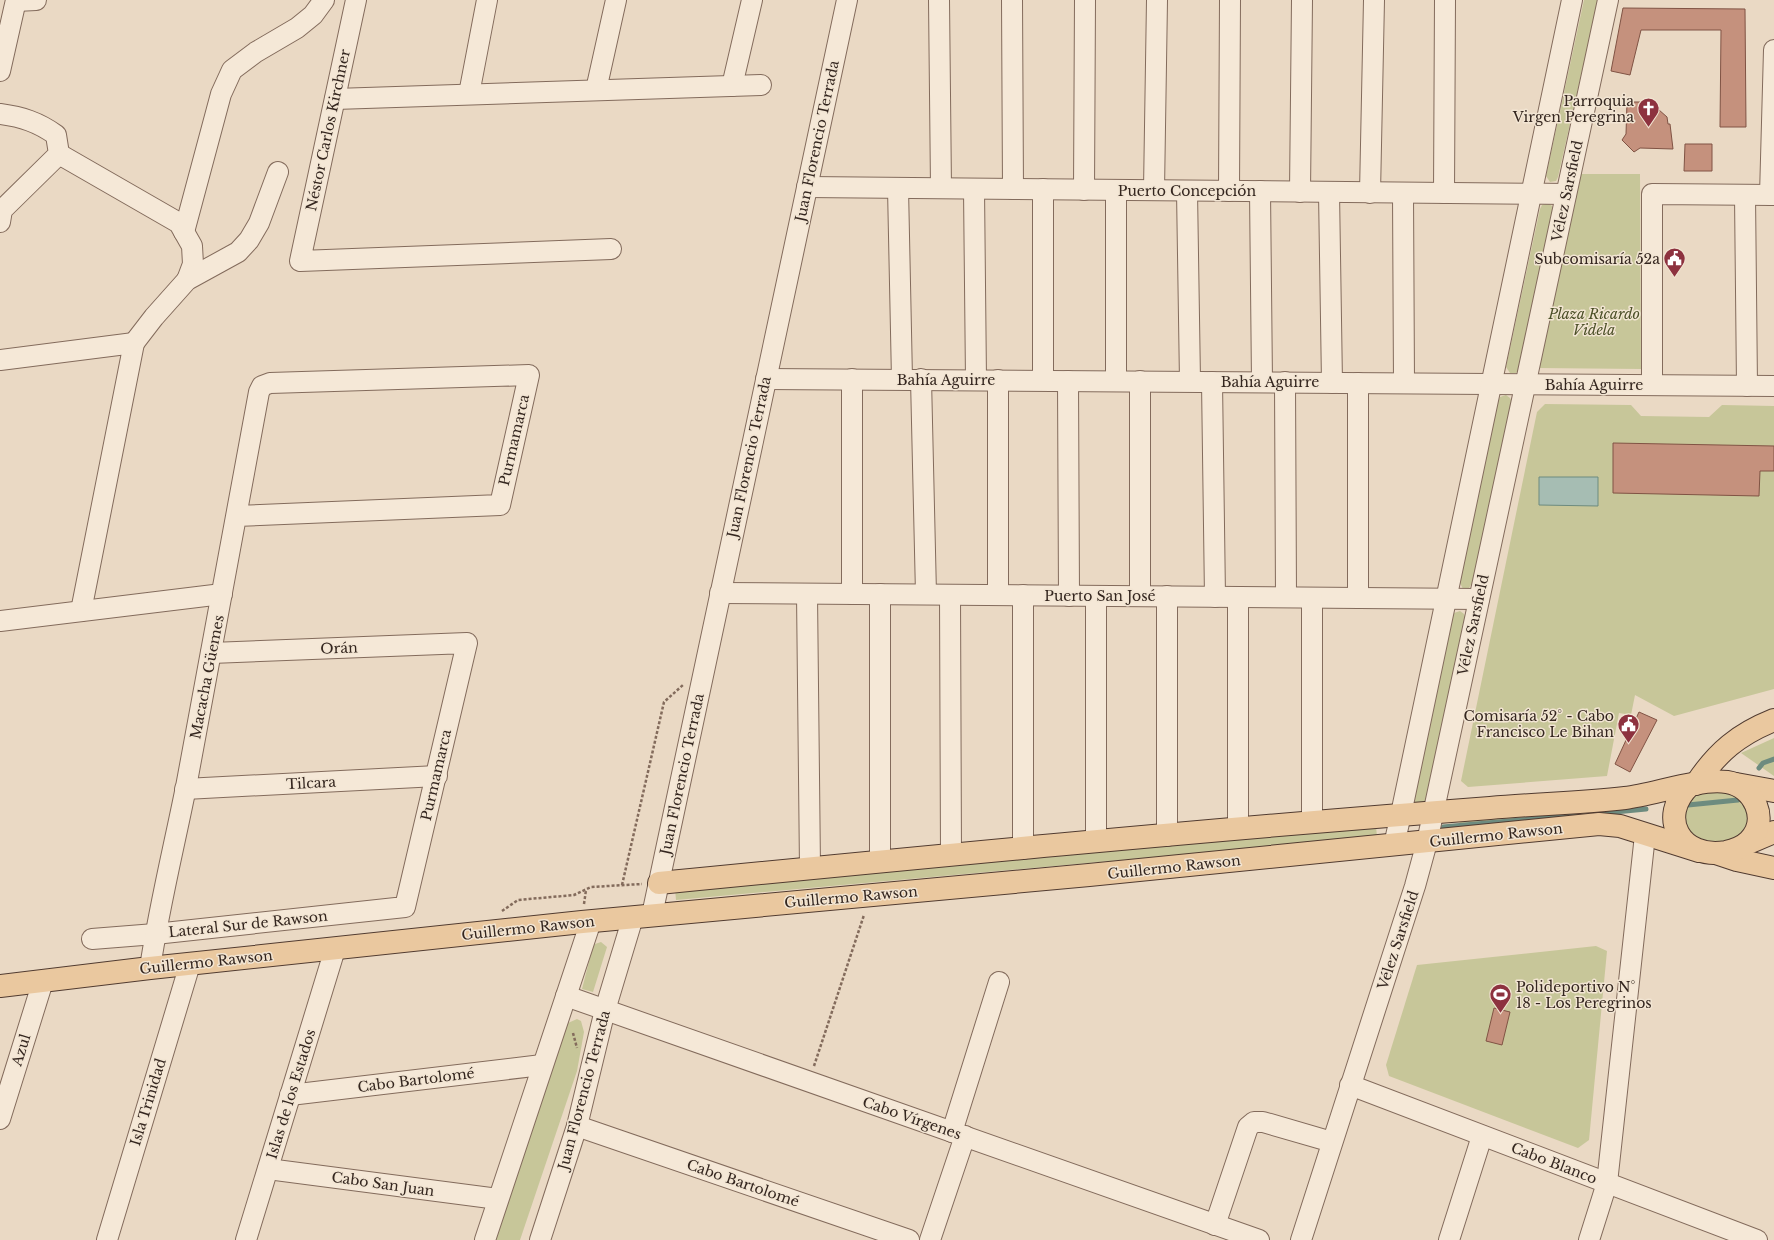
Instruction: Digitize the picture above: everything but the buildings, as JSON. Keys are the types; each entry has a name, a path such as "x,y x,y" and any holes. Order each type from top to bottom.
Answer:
{"main road":[{"path":"1774,720 1755,728 1731,744 1677,801 1675,808 1675,825 1679,836 1684,842 1707,852 1774,868"},
{"path":"1693,784 1715,782 1774,791"},
{"name":"Guillermo Rawson","path":"658,883 1402,814 1624,798 1693,784"},
{"path":"1736,784 1752,796 1758,813 1755,833 1746,844"},
{"name":"Guillermo Rawson","path":"0,986 150,968 591,921 1610,824 1707,852"},
{"path":"1707,852 1734,850 1774,832"}],"street":[{"path":"0,70 16,1 36,0"},
{"path":"184,232 221,94 232,70 256,52 297,28 312,15 324,0"},
{"name":"Néstor Carlos Kirchner","path":"356,0 300,261 611,249"},
{"path":"469,94 487,0"},
{"path":"596,90 616,0"},
{"path":"732,86 752,0"},
{"name":"Juan Florencio Terrada","path":"543,1239 577,1126 605,1010 658,883 847,0"},
{"path":"939,0 941,188"},
{"path":"1012,0 1013,189"},
{"path":"1084,190 1085,0"},
{"path":"1154,190 1157,0"},
{"path":"1229,191 1230,0"},
{"path":"1300,192 1302,0"},
{"path":"1370,193 1374,0"},
{"path":"1444,193 1445,0"},
{"path":"1394,845 1402,814 1490,384 1572,0"},
{"name":"Vélez Sarsfield","path":"1301,1240 1415,886 1427,842 1608,0"},
{"path":"1652,385 1652,194 1772,195 1774,50"},
{"path":"335,99 761,85"},
{"path":"0,114 15,116 42,124 56,135 59,154"},
{"path":"59,154 179,223 192,246 193,264 187,280"},
{"path":"0,222 2,210 59,154"},
{"path":"81,611 134,343 154,317 187,280 238,252 249,240 259,223 278,172"},
{"name":"Puerto Concepción","path":"807,187 1566,194"},
{"path":"898,188 926,594"},
{"path":"974,188 976,380"},
{"path":"1043,189 1043,380"},
{"path":"1116,190 1116,381"},
{"path":"1187,191 1190,381"},
{"path":"1260,191 1262,382"},
{"path":"1329,192 1332,382"},
{"path":"1403,193 1404,383"},
{"path":"1745,195 1747,386"},
{"path":"0,360 134,343"},
{"name":"Purmamarca","path":"236,516 500,505 529,375 270,383 262,386"},
{"name":"Bahía Aguirre","path":"766,379 1774,386"},
{"path":"852,379 852,594"},
{"path":"998,380 998,595"},
{"path":"1068,380 1069,596"},
{"path":"1140,381 1140,596"},
{"path":"1212,382 1215,597"},
{"path":"1285,382 1286,597"},
{"path":"1358,383 1358,598"},
{"name":"Macacha Güemes","path":"150,968 155,934 185,789 259,392 262,386"},
{"name":"Puerto San José","path":"720,593 1479,599"},
{"path":"0,621 222,594"},
{"path":"807,594 810,868"},
{"path":"880,594 880,862"},
{"path":"950,595 951,855"},
{"path":"1023,595 1023,849"},
{"path":"1096,596 1096,842"},
{"path":"1167,596 1167,836"},
{"path":"1238,597 1238,829"},
{"path":"1312,598 1312,823"},
{"name":"Purmamarca","path":"405,907 437,776 467,643"},
{"name":"Orán","path":"211,652 467,643"},
{"name":"Tilcara","path":"185,789 437,776"},
{"path":"1589,1240 1607,1183 1645,835"},
{"name":"Lateral Sur de Rawson","path":"92,939 155,934 405,907"},
{"path":"485,1240 591,921"},
{"name":"Islas de los Estados","path":"246,1240 335,949"},
{"name":"Isla Trinidad","path":"107,1240 190,964"},
{"name":"Azul","path":"0,1119 43,981"},
{"path":"930,1240 999,982"},
{"name":"Cabo Vírgenes","path":"566,996 1259,1240"},
{"name":"Cabo Bartolomé","path":"290,1095 542,1066"},
{"name":"Cabo Blanco","path":"1350,1085 1757,1240"},
{"path":"1215,1225 1248,1127 1254,1122 1263,1122 1332,1142"},
{"name":"Cabo Bartolomé","path":"577,1126 909,1240"},
{"path":"1449,1240 1482,1136"},
{"name":"Cabo San Juan","path":"268,1169 498,1199"}],"path":[{"path":"622,885 664,702 684,683"},
{"path":"499,913 518,900 574,895 591,887 658,883"},
{"path":"809,1081 870,895"}],"green space":[{"path":"1584,0 1598,0 1558,177 1556,181 1550,182 1546,176"},
{"name":"Plaza Ricardo Videla","path":"1580,174 1640,174 1641,369 1537,368"},
{"path":"1548,203 1554,210 1519,368 1516,373 1510,373 1506,367 1540,209 1542,205"},
{"path":"1506,395 1512,402 1472,583 1469,588 1463,589 1460,583 1498,401 1500,397"},
{"path":"1545,404 1631,405 1641,416 1709,417 1722,405 1774,406 1774,689 1674,716 1635,695 1631,715 1619,713 1607,776 1468,787 1461,781 1537,412"},
{"path":"1460,611 1464,614 1466,619 1426,801 1424,804 1415,803 1414,799 1452,618 1454,613"},
{"path":"1774,738 1774,776 1741,753"},
{"path":"1735,790 1751,818 1736,843 1692,841 1681,823 1693,794"},
{"path":"1635,807 1632,810 1460,826 1459,817"},
{"path":"1376,826 1377,837 676,900 675,889"},
{"path":"601,942 607,947 593,992 582,989 593,946"},
{"name":"Polideportivo N° 18 - Los Peregrinos","path":"1596,946 1607,951 1589,1140 1578,1148 1389,1076 1386,1065 1417,965"},
{"path":"577,1019 581,1021 584,1032 577,1071 520,1240 493,1240 564,1032 568,1023"}],"shaded area":[{"path":"1539,477 1598,477 1598,506 1539,505"}],"waterway":[{"path":"1759,768 1763,763 1774,759"},
{"path":"1688,805 1738,800 1742,795"},
{"path":"1594,814 1646,809"},
{"path":"1443,827 1576,815"}],"place":[{"name":"Parroquia Virgen Peregrina","path":"1649,128"},
{"name":"Subcomisaría 52a","path":"1675,278"},
{"name":"Comisaría 52° - Cabo Francisco Le Bihan","path":"1629,744"},
{"name":"Polideportivo N° 18 - Los Peregrinos","path":"1501,1014"}]}
